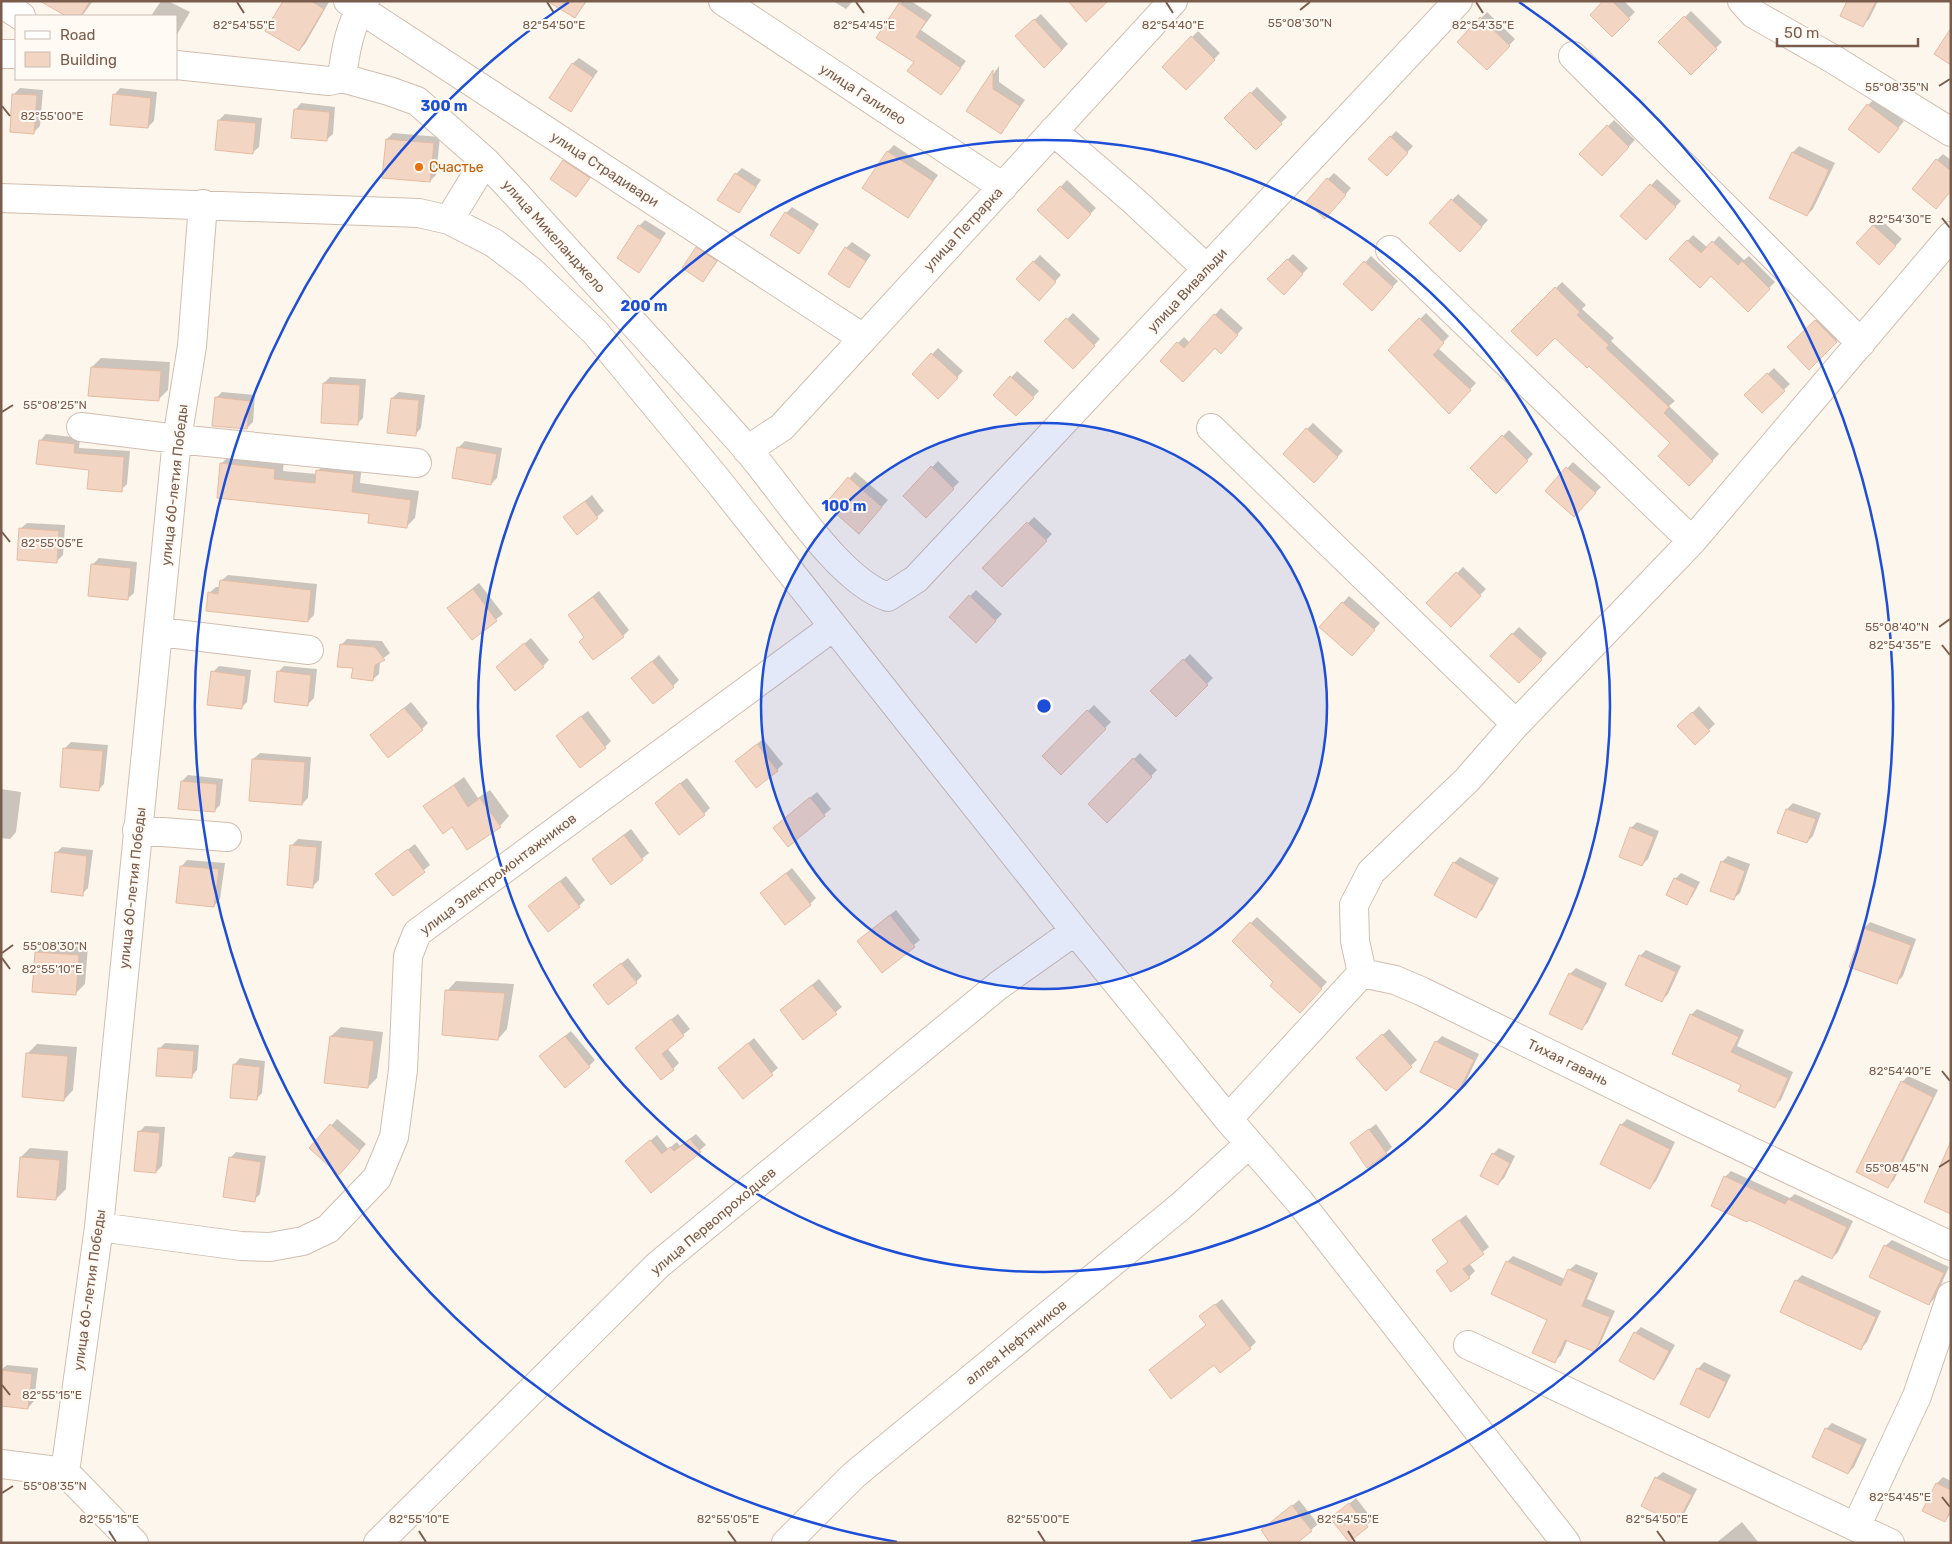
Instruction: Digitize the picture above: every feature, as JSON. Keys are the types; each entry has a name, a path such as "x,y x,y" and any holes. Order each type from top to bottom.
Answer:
{"street":[{"name":"улица Галилео","path":"723,1 1003,186"},
{"name":"улица Петрарка","path":"747,450 782,427 1173,1"},
{"name":"улица Вивальди","path":"916,579 1458,1"},
{"path":"1742,1 1754,14 1841,64 1951,132"},
{"path":"1,4 19,15"},
{"path":"342,78 346,47 358,4"},
{"name":"улица Страдивари","path":"358,4 863,338"},
{"path":"1,54 15,54"},
{"path":"1573,56 1861,343"},
{"name":"улица Микеланджело","path":"178,65 329,81 342,78 417,101 485,161 747,450 826,549 872,592 888,597 916,579"},
{"path":"1053,130 1134,201 1207,269"},
{"path":"450,220 485,161"},
{"path":"1,198 419,213 450,220 494,243 531,271 594,332 719,482 1075,931 1228,1119 1299,1201 1556,1539"},
{"name":"улица 60-летия Победы","path":"65,1472 99,1227 137,830 160,632 177,439 192,346 203,204"},
{"path":"1228,1119 1362,973 1355,941 1354,905 1371,872 1468,780 1516,724 1692,541 1951,236"},
{"path":"1390,250 1692,541"},
{"path":"81,427 177,439 417,463"},
{"path":"1212,428 1516,724"},
{"name":"улица Электромонтажников","path":"99,1227 241,1246 270,1247 303,1241 328,1229 376,1178 394,1137 403,1070 408,956 417,933 833,627"},
{"path":"160,632 309,650"},
{"path":"137,830 227,837"},
{"name":"улица Первопроходцев","path":"378,1543 658,1265 999,985 1075,931"},
{"name":"Тихая гавань","path":"1362,973 1395,980 1421,991 1689,1122 1951,1246"},
{"name":"аллея Нефтяников","path":"786,1543 854,1476 1180,1206 1249,1144"},
{"path":"1856,1527 1917,1396 1951,1296"},
{"path":"1468,1345 1890,1543"},
{"path":"1,1464 65,1472 134,1543"}],"building":[{"path":"40,1 90,1 82,15 64,15"},
{"path":"283,1 311,1 324,9 299,51 265,31"},
{"path":"547,1 586,1 575,18"},
{"path":"1068,1 1108,1 1086,22"},
{"path":"1603,1 1612,1 1630,19 1612,37 1590,15"},
{"path":"1847,1 1876,1 1863,27 1840,16"},
{"path":"899,3 926,21 916,37 961,68 941,95 907,71 914,62 876,38"},
{"path":"1684,16 1717,49 1691,75 1658,42"},
{"path":"1480,17 1510,46 1487,70 1457,42"},
{"path":"1034,19 1062,50 1044,68 1015,36"},
{"path":"1951,28 1951,65 1934,54"},
{"path":"1191,36 1215,60 1186,90 1162,67"},
{"path":"572,63 593,77 571,112 549,98"},
{"path":"993,70 993,89 1020,106 1001,134 966,111"},
{"path":"1250,92 1282,124 1256,150 1224,118"},
{"path":"12,94 37,95 34,134 10,132"},
{"path":"113,94 151,98 148,128 110,125"},
{"path":"1867,104 1899,128 1879,153 1848,129"},
{"path":"294,109 330,112 327,141 291,138"},
{"path":"218,120 256,123 253,154 215,150"},
{"path":"1607,125 1629,147 1602,176 1579,154"},
{"path":"1390,136 1408,153 1387,176 1368,159"},
{"path":"386,139 434,143 430,182 382,178"},
{"path":"887,151 933,181 908,218 862,188"},
{"path":"1792,152 1829,170 1807,216 1769,198"},
{"path":"1936,159 1951,171 1951,191 1936,209 1912,189"},
{"path":"563,160 590,178 576,197 550,179"},
{"path":"735,173 756,187 739,213 717,200"},
{"path":"1327,178 1346,195 1325,219 1306,202"},
{"path":"1650,184 1676,207 1646,240 1620,216"},
{"path":"1060,186 1091,214 1068,239 1037,210"},
{"path":"1451,199 1482,227 1460,252 1429,223"},
{"path":"785,212 814,231 799,254 770,235"},
{"path":"638,225 661,240 639,273 617,258"},
{"path":"1873,225 1896,246 1879,265 1856,243"},
{"path":"1687,240 1701,253 1712,241 1738,265 1742,261 1770,289 1748,312 1711,276 1700,288 1669,259"},
{"path":"696,247 717,261 703,282 682,268"},
{"path":"845,247 866,261 849,288 828,274"},
{"path":"1287,259 1303,274 1284,295 1267,279"},
{"path":"1033,261 1056,282 1039,301 1016,279"},
{"path":"1364,261 1393,287 1372,311 1343,284"},
{"path":"1555,287 1580,312 1577,315 1609,345 1606,348 1669,407 1664,413 1713,461 1689,486 1658,456 1670,443 1589,366 1587,368 1555,338 1537,356 1511,331"},
{"path":"1214,314 1238,335 1221,354 1215,348 1183,382 1160,361 1177,342 1184,348"},
{"path":"1066,318 1095,346 1073,369 1044,341"},
{"path":"1419,318 1444,343 1433,355 1471,390 1449,414 1388,350"},
{"path":"1815,320 1837,342 1809,370 1787,347"},
{"path":"931,353 958,378 938,399 912,374"},
{"path":"91,367 161,371 159,401 88,396"},
{"path":"1767,373 1785,391 1762,413 1744,395"},
{"path":"1010,376 1034,398 1016,416 993,395"},
{"path":"323,383 360,385 358,425 321,423"},
{"path":"215,397 250,401 247,429 212,426"},
{"path":"391,398 419,400 416,436 387,433"},
{"path":"1306,428 1338,457 1314,483 1283,454"},
{"path":"1502,435 1528,461 1496,494 1470,468"},
{"path":"39,440 75,444 74,453 124,457 122,492 87,489 89,470 36,464"},
{"path":"457,447 497,454 491,485 452,478"},
{"path":"220,463 275,469 274,479 315,483 316,470 354,474 352,492 411,500 407,528 368,523 369,514 217,498"},
{"path":"931,466 954,489 926,518 903,496"},
{"path":"1566,467 1596,493 1574,517 1545,491"},
{"path":"848,477 882,507 859,534 825,504"},
{"path":"585,501 598,518 577,535 563,517"},
{"path":"1027,522 1047,541 1002,587 982,568"},
{"path":"19,528 59,531 57,563 17,560"},
{"path":"91,564 131,568 128,600 88,596"},
{"path":"1456,572 1481,596 1451,627 1426,603"},
{"path":"220,580 311,590 308,622 206,611 208,592 218,594"},
{"path":"473,589 497,621 472,640 447,608"},
{"path":"969,595 996,621 976,643 949,617"},
{"path":"593,597 624,637 593,660 579,642 584,637 568,615"},
{"path":"1342,602 1375,630 1352,656 1319,627"},
{"path":"1512,633 1542,660 1519,683 1490,656"},
{"path":"524,643 544,667 515,691 496,667"},
{"path":"340,644 375,647 385,660 375,665 373,681 351,678 353,668 337,667"},
{"path":"1183,659 1208,685 1176,717 1150,691"},
{"path":"652,661 674,687 653,704 631,678"},
{"path":"211,671 246,676 242,709 207,705"},
{"path":"277,671 311,675 308,706 274,702"},
{"path":"404,708 423,730 388,758 370,735"},
{"path":"1087,710 1106,729 1061,775 1042,756"},
{"path":"1692,712 1710,731 1695,745 1677,726"},
{"path":"581,716 606,748 580,768 556,736"},
{"path":"757,744 778,771 756,788 735,761"},
{"path":"63,748 103,751 99,791 60,787"},
{"path":"1133,758 1152,777 1107,823 1088,804"},
{"path":"252,759 305,762 302,805 249,801"},
{"path":"181,781 217,784 215,812 178,809"},
{"path":"680,783 705,815 679,835 655,803"},
{"path":"454,785 468,807 480,798 501,827 467,850 452,827 443,834 423,806"},
{"path":"810,797 825,816 788,847 773,828"},
{"path":"1786,809 1816,819 1807,843 1777,833"},
{"path":"1630,827 1654,837 1642,866 1619,857"},
{"path":"624,835 643,860 611,885 592,859"},
{"path":"290,845 317,847 313,888 287,885"},
{"path":"408,849 425,872 393,896 375,874"},
{"path":"55,852 87,856 83,896 51,892"},
{"path":"1721,861 1745,871 1734,900 1710,891"},
{"path":"1453,862 1494,885 1476,918 1434,895"},
{"path":"180,866 219,869 214,907 176,903"},
{"path":"786,873 811,905 785,925 760,893"},
{"path":"1674,878 1695,888 1687,905 1666,895"},
{"path":"560,881 580,907 548,932 528,906"},
{"path":"890,915 915,947 882,973 857,941"},
{"path":"1250,922 1322,989 1300,1013 1270,986 1273,982 1232,941"},
{"path":"1863,928 1911,945 1897,984 1849,967"},
{"path":"35,952 79,955 76,995 32,992"},
{"path":"1639,955 1676,972 1662,1002 1625,985"},
{"path":"621,963 637,983 608,1005 593,985"},
{"path":"1569,973 1602,989 1582,1030 1549,1014"},
{"path":"812,985 837,1014 803,1040 780,1010"},
{"path":"445,990 505,993 498,1040 442,1035"},
{"path":"1690,1014 1739,1037 1731,1052 1788,1078 1775,1108 1738,1091 1741,1085 1672,1054"},
{"path":"671,1019 684,1036 662,1054 674,1070 661,1080 635,1048"},
{"path":"1382,1034 1412,1067 1386,1091 1356,1058"},
{"path":"330,1036 374,1041 368,1088 324,1083"},
{"path":"565,1036 590,1067 565,1088 539,1056"},
{"path":"1435,1041 1474,1060 1459,1091 1420,1072"},
{"path":"748,1043 773,1075 743,1099 718,1068"},
{"path":"158,1048 194,1051 192,1078 156,1076"},
{"path":"26,1053 68,1056 64,1101 22,1097"},
{"path":"233,1064 260,1067 257,1100 230,1098"},
{"path":"1901,1081 1933,1097 1888,1188 1856,1172"},
{"path":"330,1124 360,1151 339,1175 309,1148"},
{"path":"1620,1124 1670,1149 1650,1189 1600,1164"},
{"path":"1369,1129 1387,1154 1367,1168 1350,1143"},
{"path":"138,1131 160,1133 156,1173 134,1171"},
{"path":"690,1139 701,1152 651,1193 625,1161 650,1140 662,1154 670,1147 674,1151"},
{"path":"1951,1141 1951,1214 1924,1202"},
{"path":"1492,1153 1510,1163 1498,1185 1480,1176"},
{"path":"20,1157 60,1160 56,1200 17,1197"},
{"path":"229,1157 261,1162 255,1202 223,1197"},
{"path":"1724,1176 1785,1204 1788,1199 1847,1227 1832,1259 1749,1220 1747,1222 1711,1206"},
{"path":"1459,1220 1484,1254 1463,1269 1470,1278 1451,1292 1436,1271 1448,1262 1432,1240"},
{"path":"1884,1245 1944,1273 1929,1305 1869,1277"},
{"path":"1506,1261 1561,1286 1568,1269 1593,1280 1582,1306 1610,1317 1595,1352 1565,1340 1555,1363 1532,1353 1547,1320 1491,1294"},
{"path":"1795,1280 1876,1317 1861,1350 1780,1312"},
{"path":"1215,1304 1251,1349 1220,1373 1214,1365 1171,1399 1149,1370 1206,1325 1199,1316"},
{"path":"1634,1332 1669,1351 1654,1380 1619,1361"},
{"path":"1697,1368 1726,1382 1709,1418 1680,1404"},
{"path":"1,1370 32,1374 28,1409 1,1406"},
{"path":"1825,1428 1862,1445 1848,1474 1812,1457"},
{"path":"1655,1477 1692,1495 1677,1524 1641,1506"},
{"path":"1936,1483 1951,1490 1951,1509 1945,1522 1922,1511"},
{"path":"1349,1503 1368,1527 1349,1542 1330,1518"},
{"path":"1292,1505 1312,1531 1297,1543 1270,1543 1261,1530"}],"place":[{"name":"Счастье","path":"419,167"}]}
